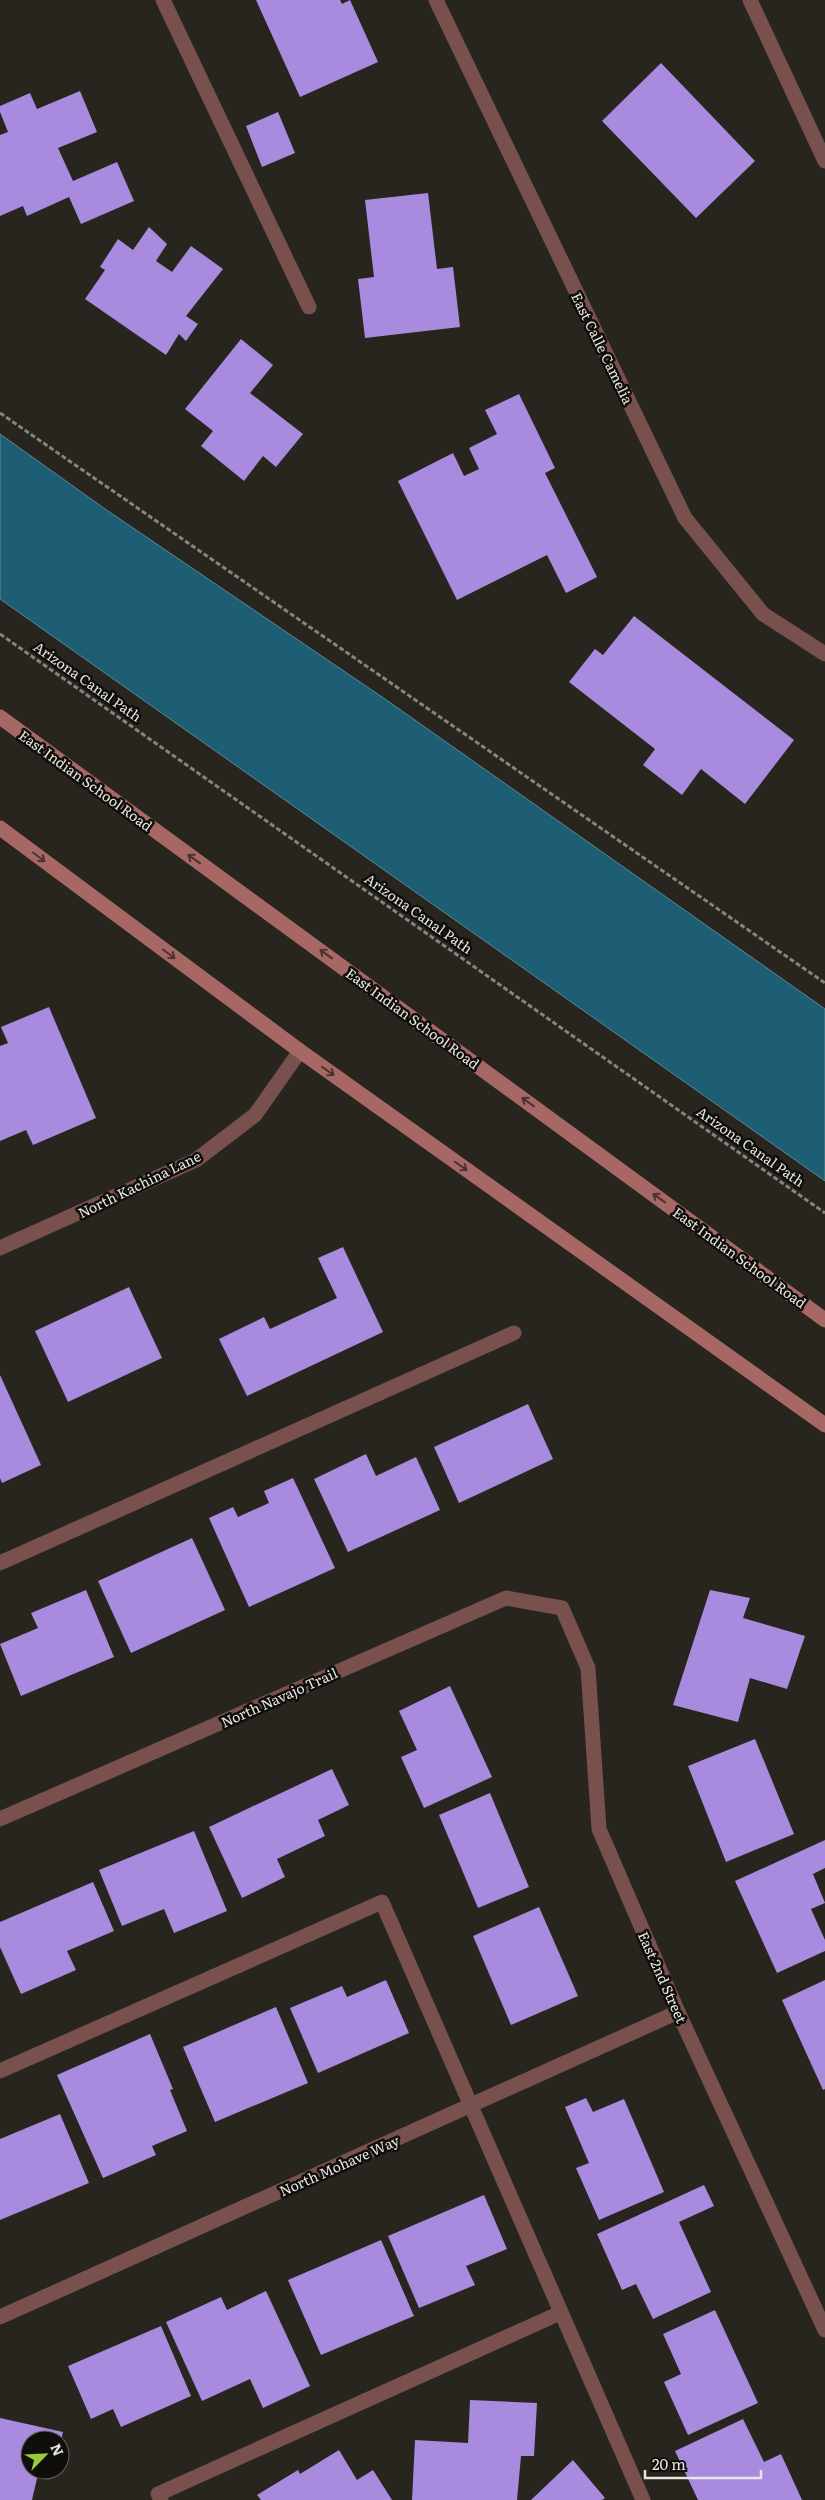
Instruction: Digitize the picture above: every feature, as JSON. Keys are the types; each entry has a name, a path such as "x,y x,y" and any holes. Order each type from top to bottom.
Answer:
{"main road":[{"name":"East Indian School Road","path":"0,717 825,1320"},
{"path":"0,828 300,1051 825,1425"}],"street":[{"path":"163,0 309,307"},
{"name":"East Calle Camelia","path":"436,0 685,518 763,614 825,654"},
{"path":"750,0 825,161"},
{"name":"North Kachina Lane","path":"0,1248 196,1160 255,1115 300,1051"},
{"path":"0,1563 514,1334"},
{"name":"North Navajo Trail","path":"0,1819 506,1598 562,1608"},
{"name":"East 2nd Street","path":"562,1608 588,1668 599,1829 678,2012 825,2330"},
{"path":"0,2071 382,1902 469,2106 643,2500"},
{"name":"North Mohave Way","path":"0,2317 678,2012"},
{"path":"161,2500 158,2494 560,2313"}],"path":[{"path":"0,413 825,982"},
{"name":"Arizona Canal Path","path":"0,634 825,1213"}],"water":[{"path":"0,434 108,511 385,699 825,1009 825,1181 0,599"}],"building":[{"path":"256,0 340,0 342,4 350,0 378,62 300,97"},
{"path":"661,63 755,161 696,218 602,121"},
{"path":"80,91 97,132 58,148 73,181 117,162 134,201 81,224 69,197 27,216 23,206 0,216 0,135 8,132 0,112 0,106 30,93 37,109"},
{"path":"278,112 295,153 262,167 246,126"},
{"path":"428,193 437,269 453,267 460,327 365,338 358,279 374,277 365,200"},
{"path":"149,227 167,244 156,261 172,272 191,246 223,269 186,316 198,324 186,341 179,334 166,355 85,299 105,270 100,267 118,239 133,250"},
{"path":"241,339 273,365 250,393 303,434 276,467 263,456 244,481 201,446 213,431 185,409"},
{"path":"519,394 555,468 545,473 597,577 566,593 547,555 457,600 398,481 453,453 464,476 479,469 469,448 497,434 485,410"},
{"path":"634,616 794,740 745,804 701,769 682,795 643,765 655,749 569,682 595,649 603,655"},
{"path":"49,1007 96,1118 33,1145 26,1130 0,1141 0,1046 8,1043 1,1027"},
{"path":"343,1247 383,1332 247,1396 219,1339 264,1317 270,1329 337,1298 318,1258"},
{"path":"129,1287 162,1358 68,1402 35,1331"},
{"path":"0,1375 41,1465 2,1483 0,1478"},
{"path":"528,1404 553,1459 459,1503 434,1447"},
{"path":"366,1454 376,1476 416,1457 440,1510 348,1552 314,1479"},
{"path":"293,1478 335,1568 249,1607 209,1518 233,1507 238,1517 269,1503 264,1491"},
{"path":"192,1538 225,1610 131,1653 98,1581"},
{"path":"86,1590 114,1657 21,1696 0,1644 38,1628 31,1613"},
{"path":"710,1590 750,1598 743,1618 805,1636 787,1689 750,1678 738,1722 673,1705"},
{"path":"450,1686 492,1777 424,1808 401,1757 417,1750 399,1711"},
{"path":"755,1739 794,1834 726,1862 688,1766"},
{"path":"332,1769 349,1805 318,1820 325,1836 277,1859 285,1877 242,1898 209,1827"},
{"path":"490,1793 529,1887 478,1908 439,1815"},
{"path":"194,1831 227,1911 174,1933 164,1909 122,1926 99,1870"},
{"path":"825,1840 825,1868 813,1874 825,1903 811,1909 825,1940 825,1951 777,1973 735,1881"},
{"path":"93,1882 114,1931 67,1951 76,1970 21,1994 0,1947 0,1922"},
{"path":"539,1907 578,1996 511,2025 473,1936"},
{"path":"386,1980 409,2033 318,2073 290,2008 342,1986 347,1997"},
{"path":"825,1980 825,2089 823,2090 782,2000"},
{"path":"276,2007 308,2083 215,2122 183,2047"},
{"path":"150,2034 173,2089 170,2090 187,2131 152,2146 156,2155 103,2178 57,2075"},
{"path":"586,2098 593,2112 624,2099 664,2192 599,2220 576,2168 589,2163 565,2107"},
{"path":"60,2114 89,2183 0,2220 0,2139"},
{"path":"704,2185 714,2206 679,2222 711,2292 653,2319 636,2284 622,2290 597,2234"},
{"path":"484,2195 507,2249 466,2266 475,2285 419,2308 388,2236"},
{"path":"381,2240 414,2316 321,2355 288,2280"},
{"path":"266,2291 310,2386 263,2408 250,2379 202,2401 166,2322 221,2297 227,2310"},
{"path":"715,2310 758,2403 688,2435 664,2382 681,2374 663,2334"},
{"path":"161,2326 191,2396 121,2427 113,2409 91,2419 68,2366"},
{"path":"470,2400 537,2403 534,2456 521,2456 517,2500 412,2500 415,2440 468,2443"},
{"path":"0,2418 54,2430 20,2430 20,2480 37,2480 32,2500 0,2500"},
{"path":"743,2419 764,2462 781,2454 802,2500 698,2500 675,2451"},
{"path":"339,2450 357,2480 373,2470 392,2500 261,2500 257,2495 298,2470 300,2474"},
{"path":"573,2460 605,2498 602,2500 531,2500"}]}
